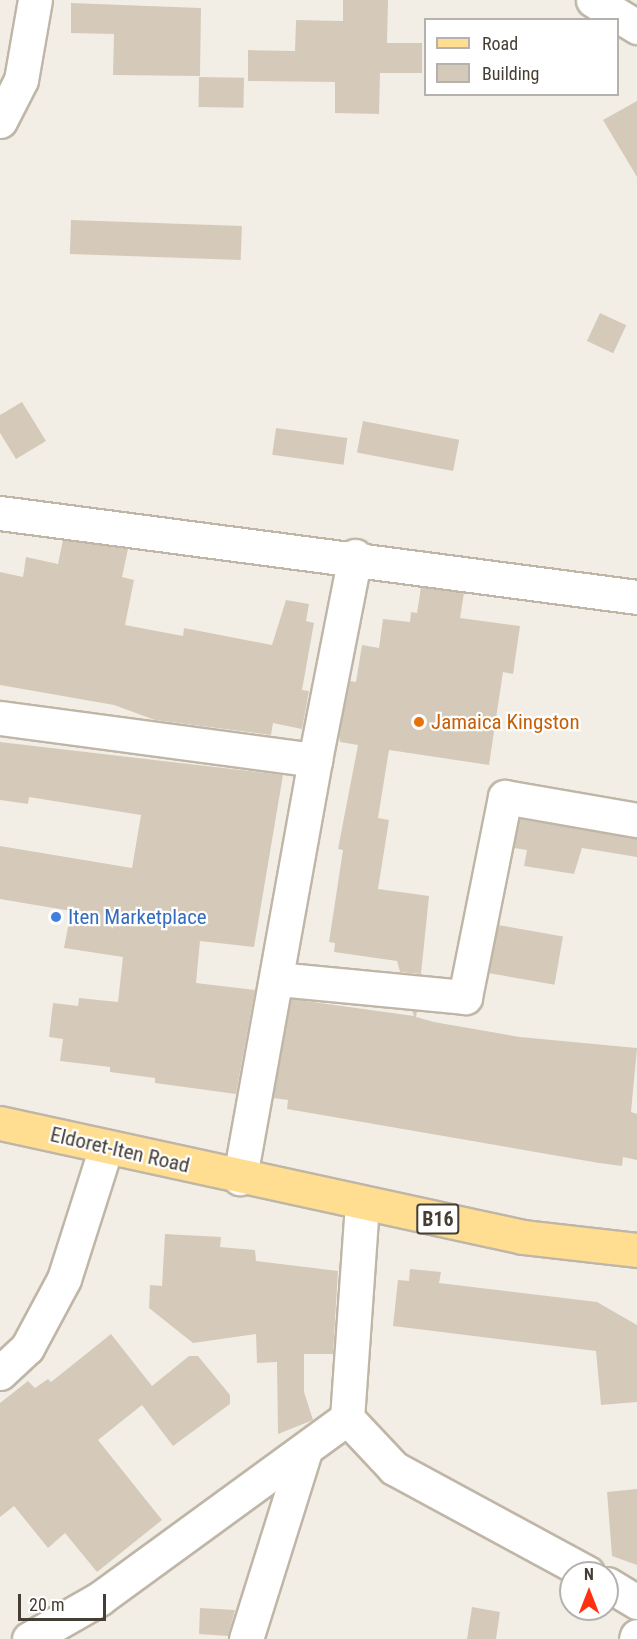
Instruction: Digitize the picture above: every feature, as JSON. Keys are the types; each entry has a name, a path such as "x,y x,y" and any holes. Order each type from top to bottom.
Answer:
{"main road":[{"name":"Eldoret-Iten Road","path":"0,1124 240,1178"},
{"name":"B16","path":"240,1178 523,1237 637,1250"}],"street":[{"path":"0,121 21,80 35,0"},
{"path":"603,4 637,27"},
{"path":"0,513 355,555 637,597"},
{"path":"240,1178 315,760 355,555"},
{"path":"0,718 315,760"},
{"path":"277,979 465,997 505,797 637,820"},
{"path":"0,1373 27,1348 64,1279 106,1147"},
{"path":"362,1204 347,1418 394,1468 565,1561"},
{"path":"29,1639 99,1599 305,1451 347,1418"},
{"path":"246,1639 305,1451"},
{"path":"619,1591 637,1602"}],"building":[{"path":"343,0 388,0 387,43 422,43 422,73 380,73 379,114 335,113 335,82 248,81 248,50 295,51 296,20 343,21"},
{"path":"71,3 201,8 200,76 113,75 114,34 71,33"},
{"path":"199,77 244,78 243,108 198,107"},
{"path":"637,101 637,177 603,120"},
{"path":"71,220 242,226 241,260 70,254"},
{"path":"600,313 626,325 613,353 587,341"},
{"path":"22,402 46,441 16,459 0,433 0,415"},
{"path":"363,421 459,440 453,471 357,452"},
{"path":"276,428 347,438 344,465 272,455"},
{"path":"63,540 128,549 122,577 134,580 125,625 183,636 184,628 272,645 286,600 309,604 306,621 314,623 302,690 309,691 302,729 273,723 271,735 155,720 114,705 0,685 0,572 23,577 26,557 58,564"},
{"path":"421,587 464,593 460,618 520,626 513,674 503,672 489,765 389,750 378,818 389,820 378,889 429,896 421,974 400,972 397,961 334,952 335,943 329,942 343,850 338,849 358,745 340,742 339,735 350,681 356,682 362,645 379,648 383,619 410,622 411,612 417,613"},
{"path":"0,742 283,775 254,947 200,941 196,983 255,990 236,1094 155,1083 155,1078 110,1072 110,1067 60,1061 63,1039 49,1037 53,1003 78,1006 79,998 118,1002 123,957 64,948 71,911 0,899 0,846 132,868 141,815 29,797 28,804 0,800"},
{"path":"520,819 637,838 637,857 582,848 574,874 524,866 527,850 514,848"},
{"path":"498,925 563,936 554,985 489,973"},
{"path":"291,999 414,1016 412,1011 417,1011 416,1017 434,1022 520,1037 637,1048 631,1112 637,1114 637,1160 623,1157 622,1166 599,1163 287,1109 288,1100 273,1098"},
{"path":"165,1234 221,1237 220,1247 255,1250 256,1261 338,1271 333,1354 304,1354 304,1392 313,1420 278,1434 277,1362 257,1363 256,1334 193,1343 149,1308 150,1285 162,1286"},
{"path":"410,1269 441,1272 439,1283 597,1302 637,1325 637,1402 601,1405 596,1351 393,1326 398,1280 409,1281"},
{"path":"111,1334 152,1386 189,1356 198,1356 230,1395 230,1404 173,1446 142,1405 98,1440 162,1520 97,1572 65,1533 48,1548 14,1506 0,1517 0,1403 28,1381 35,1388 48,1379 51,1382"},
{"path":"637,1489 637,1565 612,1556 607,1492"},
{"path":"472,1607 500,1612 496,1639 467,1639"},
{"path":"200,1608 235,1610 228,1636 199,1634"}],"place":[{"name":"Jamaica Kingston","path":"419,722"},
{"name":"Iten Marketplace","path":"56,917"}]}
